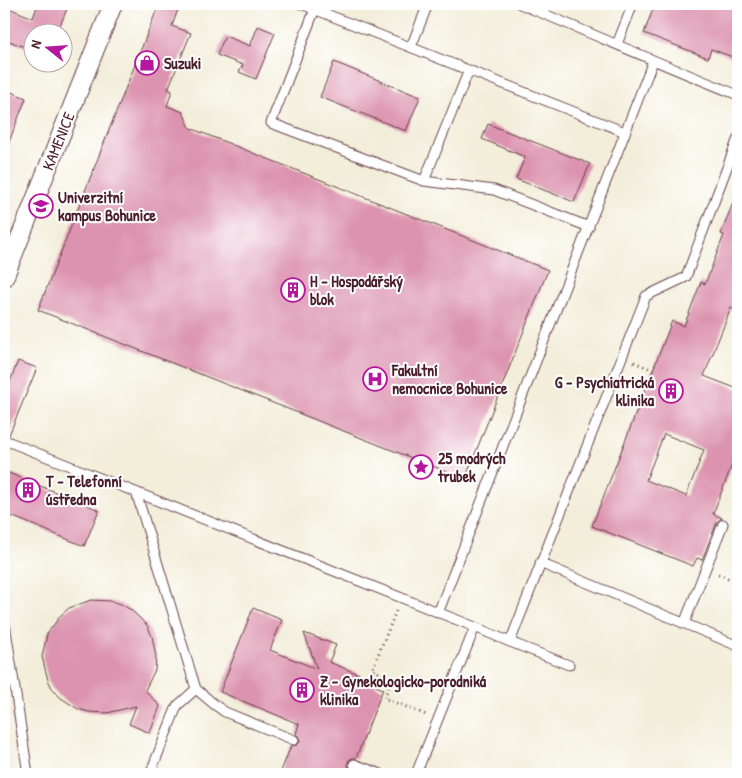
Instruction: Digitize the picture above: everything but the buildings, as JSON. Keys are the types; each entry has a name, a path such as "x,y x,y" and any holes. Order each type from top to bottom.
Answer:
{"street":[{"name":"KAMENICE","path":"4,278 8,258 113,4"}],"lane":[{"path":"301,4 625,132"},
{"path":"411,47 428,4"},
{"path":"520,4 617,44 653,62 738,95"},
{"path":"617,44 633,4"},
{"path":"316,9 271,123 424,181 494,190 589,227"},
{"path":"438,613 653,62"},
{"path":"424,181 468,70"},
{"path":"510,642 646,296 686,277 738,138"},
{"path":"8,441 569,666"},
{"path":"136,492 196,688 215,706 225,712 294,740"},
{"path":"684,624 724,524"},
{"path":"540,563 738,646"},
{"path":"4,617 28,774"},
{"path":"416,774 475,627"},
{"path":"150,774 177,706 196,688"},
{"path":"354,764 381,774"}],"path":[{"path":"622,357 653,370"},
{"path":"706,569 738,582"},
{"path":"402,598 372,670 392,678 384,698 438,720"}],"place":[{"name":"Suzuki","path":"147,63"},
{"name":"Univerzitní kampus Bohunice","path":"41,206"},
{"name":"H - Hospodářský blok","path":"293,290"},
{"name":"Fakultní nemocnice Bohunice","path":"375,379"},
{"name":"G - Psychiatrická klinika","path":"671,391"},
{"name":"25 modrých trubek","path":"421,467"},
{"name":"T - Telefonní ústředna","path":"28,490"},
{"name":"Z - Gynekologicko-porodniká klinika","path":"302,690"}]}
